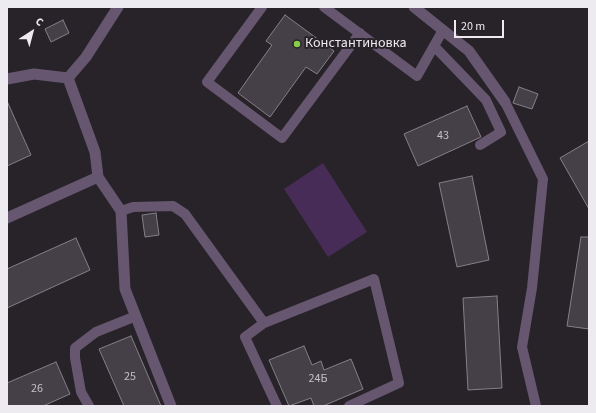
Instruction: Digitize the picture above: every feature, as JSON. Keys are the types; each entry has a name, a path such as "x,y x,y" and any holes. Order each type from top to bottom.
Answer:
{"street":[{"path":"68,78 86,57 118,7"},
{"path":"414,7 469,51 505,102"},
{"path":"7,79 34,74 68,78"},
{"path":"68,78 94,152 98,177 121,211 126,289 171,406"},
{"path":"7,218 98,177"}],"lane":[{"path":"262,7 208,82 282,138 360,33"},
{"path":"324,7 416,76 443,30"},
{"path":"434,46 486,100 501,132 480,145"},
{"path":"505,102 543,179 532,288 522,347 536,406"},
{"path":"121,211 133,207 173,206 186,214 264,324"},
{"path":"276,406 245,337 264,324 374,279 399,383 349,406"},
{"path":"85,405 81,392 75,358 75,348 96,332 136,316"}],"shaded area":[{"path":"323,163 367,232 328,257 284,189"}],"building":[{"path":"285,15 334,51 317,74 306,67 270,117 238,93 272,45 266,41"},
{"path":"63,20 69,33 51,42 45,29"},
{"path":"519,87 538,94 532,109 513,103"},
{"path":"7,101 31,155 7,166"},
{"path":"467,106 481,137 418,166 404,134"},
{"path":"589,141 589,209 560,158"},
{"path":"472,176 489,260 457,267 439,183"},
{"path":"156,213 159,235 145,237 142,215"},
{"path":"581,237 589,237 589,329 567,326"},
{"path":"76,238 90,270 7,308 7,269"},
{"path":"497,296 502,388 468,390 463,298"},
{"path":"131,336 161,406 124,406 99,349"},
{"path":"304,346 312,365 321,361 324,370 351,359 363,389 323,406 314,406 311,398 289,406 269,360"},
{"path":"56,362 70,394 43,406 7,406 7,383"}],"place":[{"name":"Константиновка","path":"297,44"}]}
